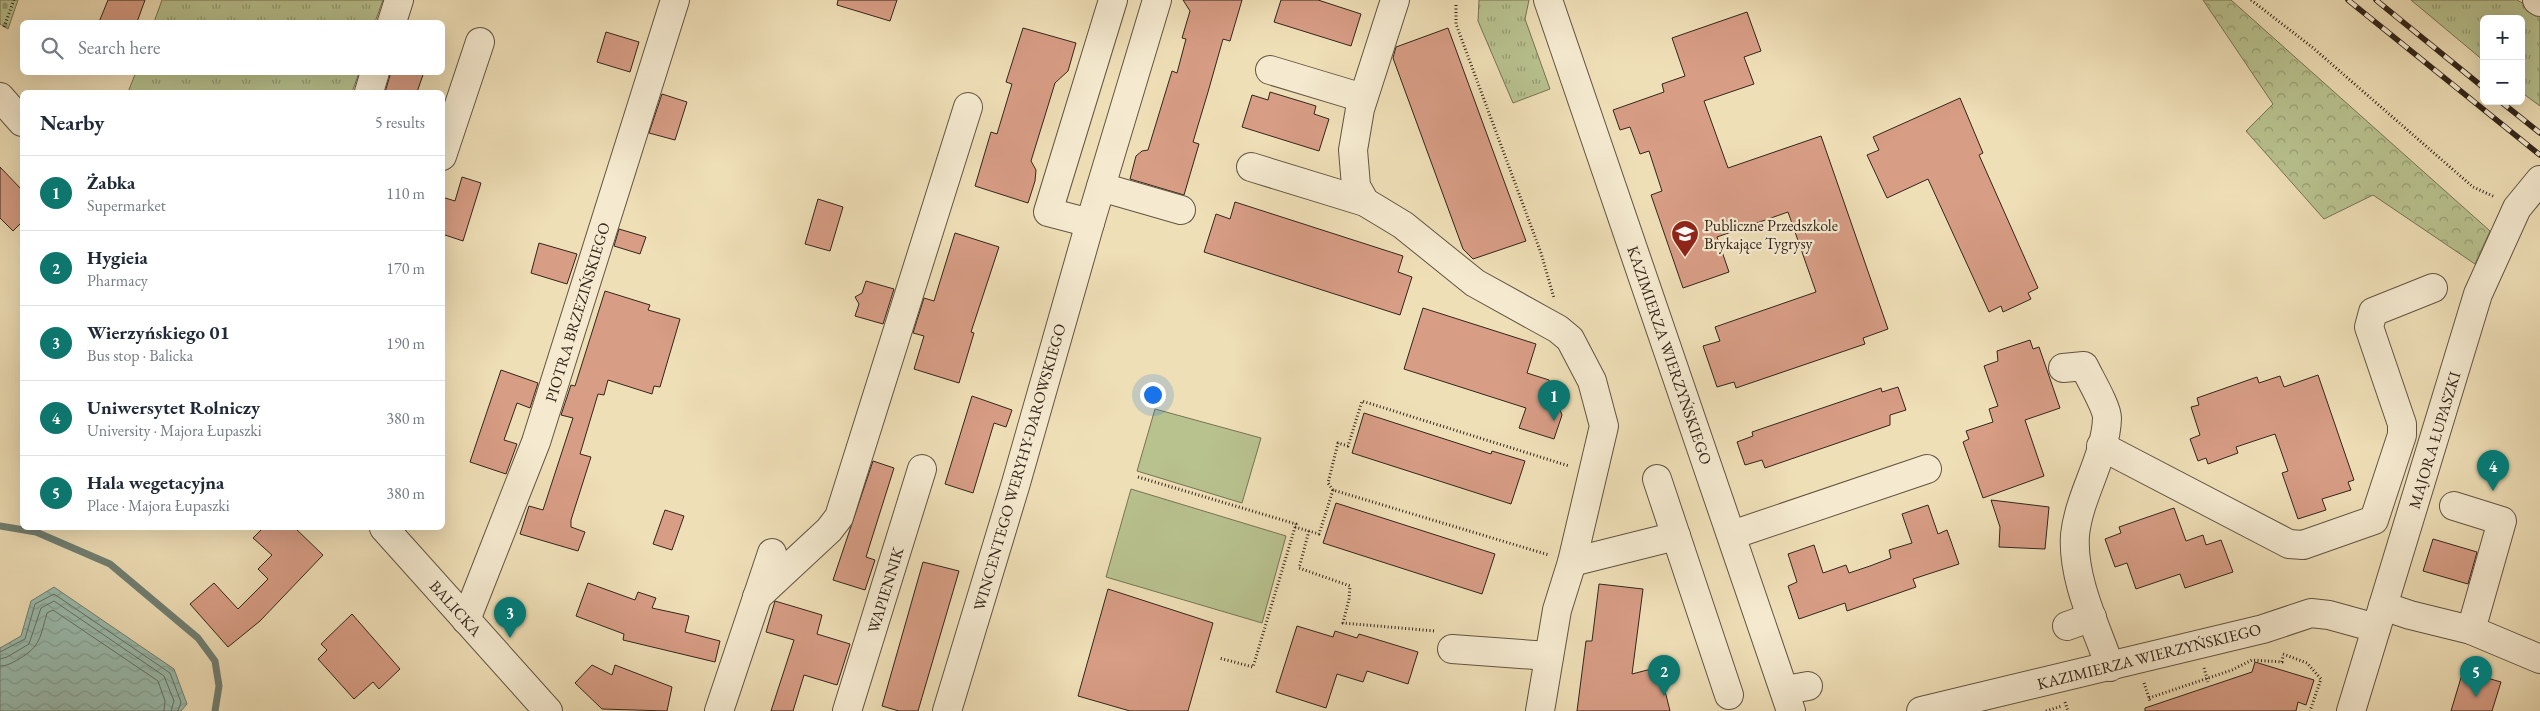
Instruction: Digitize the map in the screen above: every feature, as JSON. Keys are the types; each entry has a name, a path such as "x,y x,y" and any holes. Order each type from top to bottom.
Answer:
{"street":[{"path":"393,20 398,0"},
{"name":"PIOTRA BRZEZIŃSKIEGO","path":"466,620 536,442 675,0"},
{"path":"1090,224 1048,212 1113,0"},
{"name":"WINCENTEGO WERYHY-DAROWSKIEGO","path":"946,711 1157,0"},
{"path":"1365,202 1356,186 1353,150 1363,98 1395,0"},
{"name":"KAZIMIERZA WIERZYŃSKIEGO","path":"1548,0 1732,535 1795,696"},
{"path":"445,147 480,42"},
{"path":"1270,70 1363,98"},
{"path":"370,90 374,75"},
{"path":"0,97 20,120"},
{"path":"757,597 829,530 839,517 968,107"},
{"path":"1251,167 1365,202 1403,226 1475,283 1558,329 1570,339 1592,381 1604,426 1572,562 1557,610 1540,711"},
{"name":"MAJORA ŁUPASZKI","path":"2351,711 2478,294 2517,208 2540,180"},
{"path":"1101,187 1181,210"},
{"path":"2101,446 2289,544 2303,545 2374,520 2402,435 2402,424 2369,327 2371,319 2373,312 2433,288"},
{"path":"2063,368 2084,366 2107,416 2101,446 2082,501 2075,536 2078,570 2092,618 2110,667"},
{"name":"WAPIENNIK","path":"847,711 922,469"},
{"path":"1732,535 1927,469"},
{"path":"1658,479 1729,695"},
{"path":"2454,506 2502,521 2471,630"},
{"name":"BALICKA","path":"386,530 548,711"},
{"path":"1572,562 1676,536"},
{"path":"719,711 772,552"},
{"name":"KAZIMIERZA WIERZYŃSKIEGO","path":"1921,711 2263,629 2311,613 2380,617 2410,615 2471,630 2540,659"},
{"path":"2067,626 2092,618"},
{"path":"1452,648 1549,656"}],"path":[{"path":"4,27 14,0"},
{"path":"2251,0 2312,47 2473,187 2517,208"},
{"path":"1456,6 1456,24 1541,253 1561,320 1558,329"},
{"path":"1572,562 1333,490 1328,483 1338,444 1348,446 1362,401 1593,473"},
{"path":"1138,477 1296,524 1295,526 1319,534 1333,490"},
{"path":"1219,658 1253,668 1295,526"},
{"path":"1309,531 1299,568 1350,586 1343,623 1443,632 1452,648"},
{"path":"2142,676 2149,700 2232,670 2252,660 2282,664 2282,649"},
{"path":"2283,656 2307,663 2321,679 2310,711"}],"green space":[{"path":"0,0 18,0 8,29 0,24"},
{"path":"162,0 383,0 376,20 155,20"},
{"path":"1479,0 1529,0 1525,19 1550,89 1513,103 1478,21"},
{"path":"2203,0 2231,0 2490,231 2475,264 2373,195 2324,219 2246,131 2273,104"},
{"path":"2411,0 2517,0 2540,13 2540,106 2525,95 2525,15 2480,15 2480,58"},
{"path":"135,75 358,75 353,90 129,90"},
{"path":"1155,409 1261,438 1242,503 1137,471"},
{"path":"1131,489 1286,536 1262,623 1106,577"}],"water":[{"path":"54,587 174,669 187,704 181,711 0,711 0,648 21,636 31,601"}],"building":[{"path":"108,0 145,0 138,20 100,20"},
{"path":"838,0 897,0 890,21 837,5"},
{"path":"1183,0 1242,0 1230,41 1223,39 1193,142 1199,144 1184,195 1130,179 1136,156 1142,151 1148,150 1172,71 1177,73 1186,39 1182,38 1190,11"},
{"path":"1281,0 1318,0 1361,14 1351,46 1274,22"},
{"path":"1747,12 1761,51 1744,57 1754,84 1704,101 1728,168 1821,136 1888,329 1863,338 1865,344 1736,388 1734,382 1717,387 1703,346 1720,341 1715,327 1816,292 1788,212 1717,237 1729,272 1683,288 1651,195 1662,191 1649,151 1640,154 1630,127 1620,130 1613,110 1664,92 1662,84 1685,76 1672,38"},
{"path":"1023,28 1076,43 1068,71 1055,83 1031,161 1036,170 1035,181 1028,203 975,186 991,132 997,134 1012,84 1006,82"},
{"path":"1448,28 1526,241 1473,259 1463,249 1393,58 1396,47"},
{"path":"606,32 639,42 630,72 597,62"},
{"path":"390,75 423,75 418,90 386,90"},
{"path":"1270,92 1316,106 1314,114 1329,119 1319,151 1242,127 1252,95 1268,100"},
{"path":"662,94 687,102 675,140 649,133"},
{"path":"1960,98 1983,153 1979,155 2038,288 2028,293 2031,299 2003,312 2001,306 1989,312 1928,179 1887,198 1867,155 1879,150 1873,137"},
{"path":"0,167 20,188 20,224 13,231 0,218"},
{"path":"462,177 481,183 463,241 445,235 445,198 455,201"},
{"path":"818,199 843,207 830,251 805,244"},
{"path":"1235,202 1403,256 1398,272 1412,277 1400,315 1204,252 1216,214 1230,219"},
{"path":"619,229 646,237 640,254 614,246"},
{"path":"955,233 999,247 971,332 974,333 959,383 914,369 924,336 913,333 924,298 934,301"},
{"path":"539,243 577,254 567,284 531,273"},
{"path":"866,281 894,289 883,324 855,316 859,304 855,297 862,293"},
{"path":"605,291 650,305 648,310 680,319 660,387 654,386 652,394 608,380 604,395 598,394 580,454 591,457 571,520 571,527 585,532 578,551 520,534 529,506 543,510 573,418 561,415 571,385 575,386"},
{"path":"1423,308 1536,344 1527,373 1549,380 1562,415 1554,439 1519,428 1526,408 1404,369"},
{"path":"2030,340 2033,349 2039,347 2060,408 2025,420 2044,476 1983,498 1963,442 1969,439 1966,431 1993,422 1989,409 1998,406 1984,366 1998,361 1997,351"},
{"path":"501,370 538,383 530,408 517,403 504,440 517,444 506,474 470,462"},
{"path":"2318,375 2354,480 2348,482 2351,490 2322,499 2326,510 2298,519 2282,473 2288,471 2275,434 2236,447 2238,453 2208,464 2206,458 2198,461 2190,439 2200,435 2191,407 2199,405 2197,398 2257,377 2259,383 2280,376 2284,387"},
{"path":"1898,387 1906,410 1890,415 1890,425 1765,468 1762,460 1745,465 1737,442 1753,436 1752,432 1881,388 1882,392"},
{"path":"972,396 1012,410 1006,427 994,423 973,493 945,484"},
{"path":"1364,413 1491,454 1492,451 1525,461 1511,504 1352,453"},
{"path":"873,461 894,468 866,557 875,560 865,590 833,580"},
{"path":"1991,500 2049,507 2045,549 1999,547 2000,527"},
{"path":"1336,503 1495,554 1482,594 1323,543"},
{"path":"1928,505 1938,534 1947,530 1959,564 1913,579 1916,587 1847,611 1845,603 1799,619 1788,586 1797,582 1788,554 1814,545 1823,573 1846,565 1849,573 1870,566 1891,558 1889,550 1912,543 1902,514"},
{"path":"2174,508 2186,541 2203,535 2206,545 2221,540 2233,572 2185,588 2180,574 2136,589 2127,563 2115,567 2105,539 2121,533 2119,527"},
{"path":"665,510 684,516 672,550 653,544"},
{"path":"261,530 297,530 323,555 260,621 228,647 190,604 214,583 238,609 268,579 258,569 272,555 253,538"},
{"path":"2433,539 2477,552 2468,584 2423,571"},
{"path":"923,562 959,571 918,711 899,711 882,706"},
{"path":"588,583 635,600 638,592 656,598 652,608 689,616 685,632 720,641 715,662 623,640 624,634 576,616"},
{"path":"1599,584 1643,589 1632,674 1659,667 1670,711 1577,711 1586,641 1592,641"},
{"path":"1108,589 1213,623 1188,711 1130,711 1078,696"},
{"path":"775,601 822,615 817,634 850,644 837,685 804,675 793,711 771,711 794,640 766,632"},
{"path":"352,614 400,669 379,689 373,682 354,699 318,659 327,650 321,644"},
{"path":"1297,626 1333,637 1335,631 1357,638 1359,634 1418,652 1408,684 1367,671 1363,682 1337,674 1326,708 1276,692"},
{"path":"2255,662 2314,680 2306,705 2298,702 2296,711 2145,711 2145,708 2252,672"},
{"path":"592,665 612,675 615,665 672,687 667,711 602,709 575,683"},
{"path":"2463,671 2501,682 2492,711 2451,711"}],"waterway":[{"path":"0,526 20,529"},
{"path":"24,530 36,532 110,564 198,638 215,661 219,686 215,711"}],"railway":[{"path":"2348,0 2540,155"},
{"path":"2376,0 2480,85"},
{"path":"2505,105 2540,133"}],"place":[{"name":"Publiczne Przedszkole Brykające Tygrysy","path":"1685,258"},
{"name":"Żabka","path":"1554,421"},
{"name":"Uniwersytet Rolniczy","path":"2493,491"},
{"name":"Wierzyńskiego 01","path":"510,638"},
{"name":"Hygieia","path":"1664,696"},
{"name":"Hala wegetacyjna","path":"2476,697"}]}
